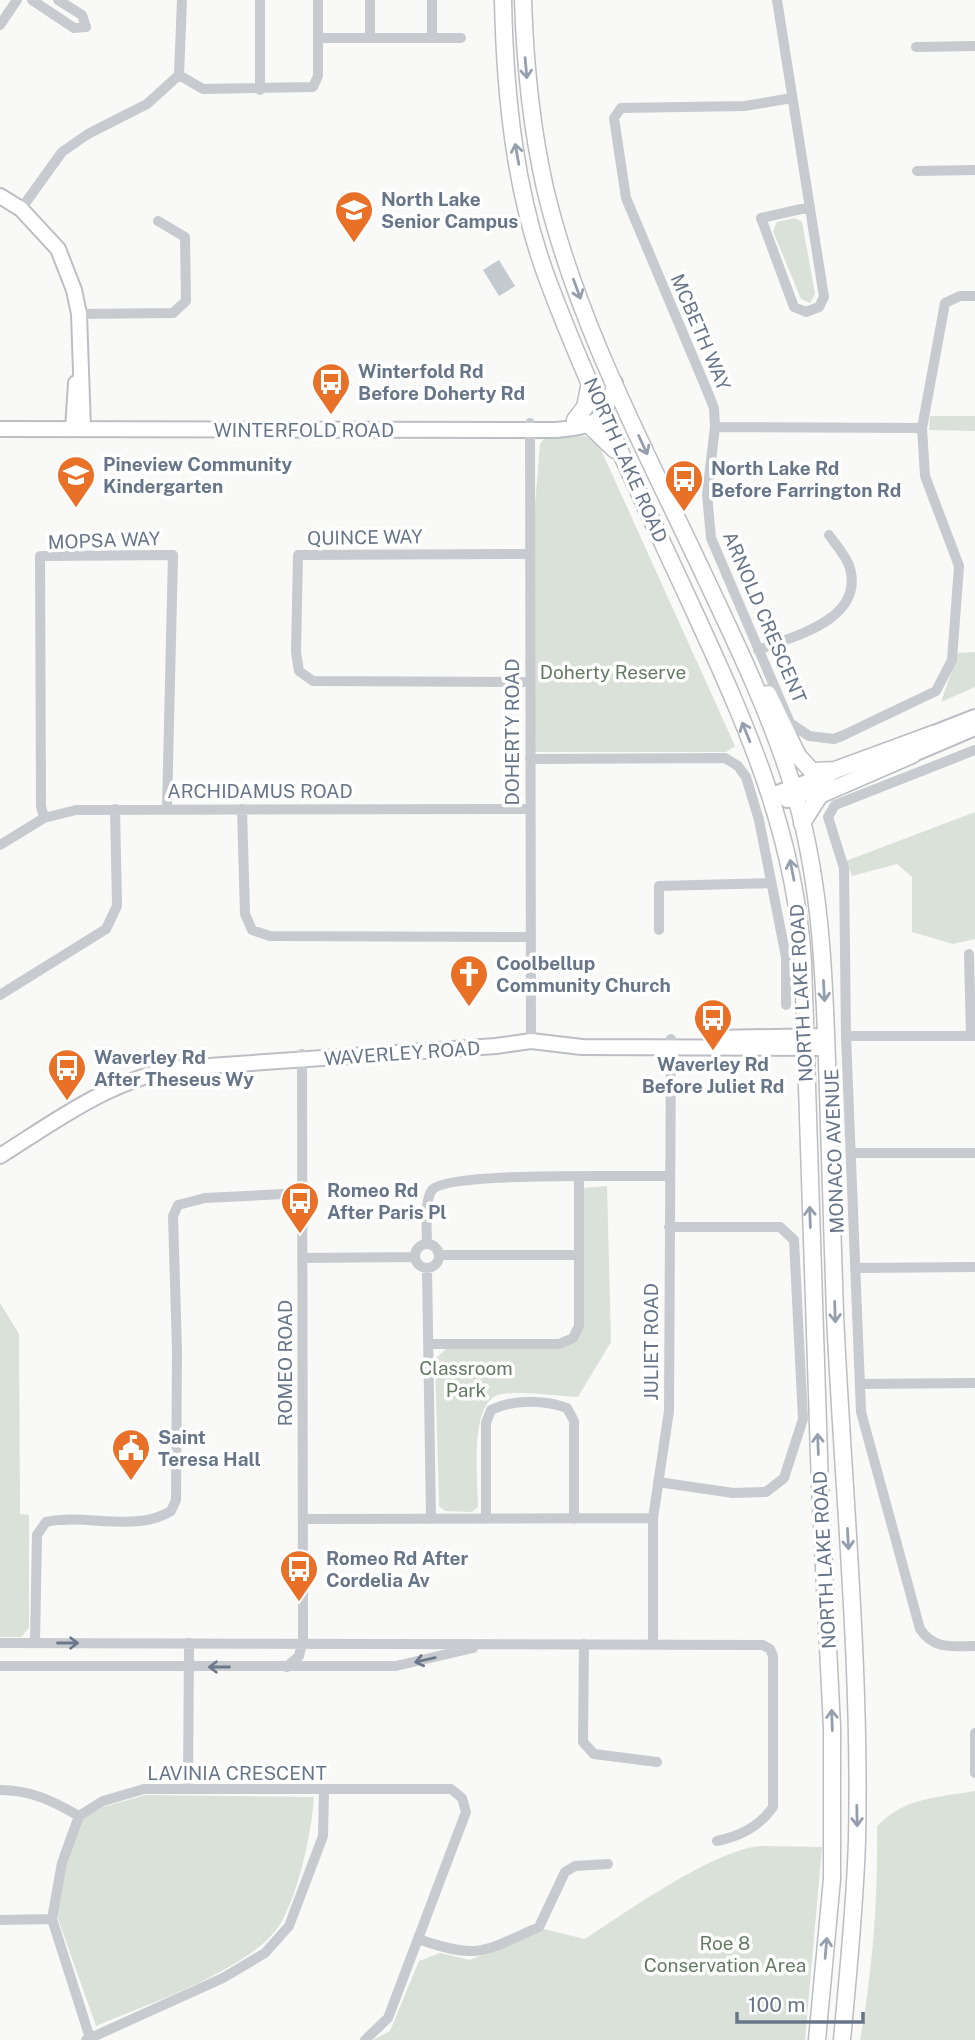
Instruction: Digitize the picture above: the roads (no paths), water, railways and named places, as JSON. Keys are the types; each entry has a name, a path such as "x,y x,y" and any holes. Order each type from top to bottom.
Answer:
{"main road":[{"name":"NORTH LAKE ROAD","path":"503,0 511,124 524,195 549,284 590,382 723,674 774,799 797,904 803,962 820,1487 832,1727 832,1879 817,2040"},
{"name":"NORTH LAKE ROAD","path":"523,0 528,87 546,191 575,285 631,419 743,659 795,793 817,902 826,1042 835,1317 856,1725 857,1839 852,1939 842,2040"},
{"path":"590,382 581,422 601,434 626,462"},
{"path":"743,659 759,673 798,756 812,771 835,770 933,734"},
{"path":"802,822 820,795 890,767 912,755"}],"street":[{"path":"0,25 17,0"},
{"path":"32,0 74,28 86,27 82,15 58,0"},
{"path":"21,209 62,152 147,104 179,75 181,0"},
{"path":"260,0 260,90"},
{"path":"179,75 203,89 313,88 318,76 318,0"},
{"path":"370,0 370,38"},
{"path":"432,0 432,38"},
{"path":"777,0 792,98 810,207 824,297 819,307 806,312 794,307 761,218 810,207"},
{"path":"318,38 461,38"},
{"path":"916,47 975,46"},
{"name":"MCBETH WAY","path":"715,427 714,408 626,198 614,118 621,108 745,106 792,98"},
{"path":"917,171 975,170"},
{"path":"0,196 21,209 58,249 74,290 79,314 79,376 74,387 78,425"},
{"path":"79,314 173,313 186,301 185,237 158,221"},
{"path":"715,427 922,428 945,303 960,296 975,296"},
{"path":"605,414 615,383"},
{"name":"WINTERFOLD ROAD","path":"0,421 78,425 530,426 581,422 597,412 631,419"},
{"name":"WINTERFOLD ROAD","path":"0,429 78,425"},
{"name":"DOHERTY ROAD","path":"530,426 528,808 531,1038"},
{"name":"ARNOLD CRESCENT","path":"715,427 706,494 711,538 790,723 809,736 834,739 936,691 952,660 959,566 925,476 922,428"},
{"path":"758,650 818,626 843,609 851,583 850,566 829,535"},
{"name":"QUINCE WAY","path":"530,554 298,555 296,652 299,671 313,681 530,682"},
{"name":"MOPSA WAY","path":"44,818 41,806 40,556 173,555 167,808"},
{"path":"795,793 975,717"},
{"path":"774,799 912,755 975,727"},
{"name":"MONACO AVENUE","path":"975,750 835,805 828,817 844,868 846,1036 860,1384 865,1425 920,1629 927,1640 941,1646 975,1646"},
{"path":"530,760 726,758 738,766 746,777 759,820 769,883 786,957 786,1005"},
{"name":"ARCHIDAMUS ROAD","path":"0,845 44,818 76,810 528,808"},
{"path":"0,995 106,929 117,906 115,809"},
{"path":"242,809 244,914 252,930 270,936 530,937"},
{"path":"659,930 659,886 769,883"},
{"path":"846,1036 973,1036 969,954"},
{"name":"WAVERLEY ROAD","path":"0,1156 81,1104 138,1078 180,1068 531,1038 565,1046 671,1042 826,1042"},
{"name":"JULIET ROAD","path":"653,1644 653,1518 669,1411 671,1042"},
{"name":"WAVERLEY ROAD","path":"0,1148 83,1096 139,1070 200,1059 302,1056"},
{"name":"ROMEO ROAD","path":"302,1056 302,1643"},
{"path":"851,1153 975,1153"},
{"path":"428,1244 429,1196 440,1184 479,1179 669,1176"},
{"path":"428,1344 559,1344 573,1338 579,1326 579,1177"},
{"path":"35,1643 37,1535 46,1522 61,1519 147,1521 171,1511 178,1490 173,1216 178,1205 189,1200 303,1192"},
{"path":"658,1482 733,1493 766,1492 784,1478 803,1419 794,1240 779,1227 669,1227"},
{"path":"428,1244 437,1248 439,1255 436,1264 427,1268 418,1263 415,1256 418,1247 428,1244"},
{"path":"439,1255 579,1255"},
{"path":"303,1258 415,1256"},
{"path":"856,1268 975,1267"},
{"path":"427,1268 431,1519"},
{"path":"860,1384 975,1383"},
{"path":"486,1519 486,1423 491,1410 505,1403 554,1403 567,1408 574,1421 574,1519"},
{"path":"303,1519 653,1518"},
{"path":"0,1643 763,1645 770,1649 773,1656 773,1807 763,1822 732,1838 717,1841"},
{"path":"188,1643 188,1789"},
{"path":"287,1667 299,1656 302,1643"},
{"path":"0,1666 396,1666 492,1644"},
{"path":"584,1644 583,1742 594,1754 657,1762"},
{"path":"975,1733 975,1773"},
{"name":"LAVINIA CRESCENT","path":"79,1816 103,1801 144,1789 451,1789 462,1798 466,1812 418,1940"},
{"path":"0,1790 24,1790 48,1798 79,1816 62,1863 52,1919 88,2039 223,1978 265,1953 289,1926 323,1836 324,1790"},
{"path":"365,2040 388,2018 418,1940 457,1953 482,1952 539,1927 565,1872 575,1866 608,1864"},
{"path":"0,1920 52,1919"}],"place":[{"name":"North Lake Senior Campus","path":"354,244"},
{"name":"Winterfold Rd Before Doherty Rd","path":"331,416"},
{"name":"Pineview Community Kindergarten","path":"76,509"},
{"name":"North Lake Rd Before Farrington Rd","path":"684,513"},
{"name":"Coolbellup Community Church","path":"469,1008"},
{"name":"Waverley Rd Before Juliet Rd","path":"713,1052"},
{"name":"Waverley Rd After Theseus Wy","path":"67,1102"},
{"name":"Romeo Rd After Paris Pl","path":"300,1235"},
{"name":"Saint Teresa Hall","path":"131,1482"},
{"name":"Romeo Rd After Cordelia Av","path":"299,1603"}],"park label":[{"name":"Doherty Reserve","path":"613,672"},
{"name":"Classroom Park","path":"466,1379"},
{"name":"Roe 8 Conservation Area","path":"725,1954"}]}
